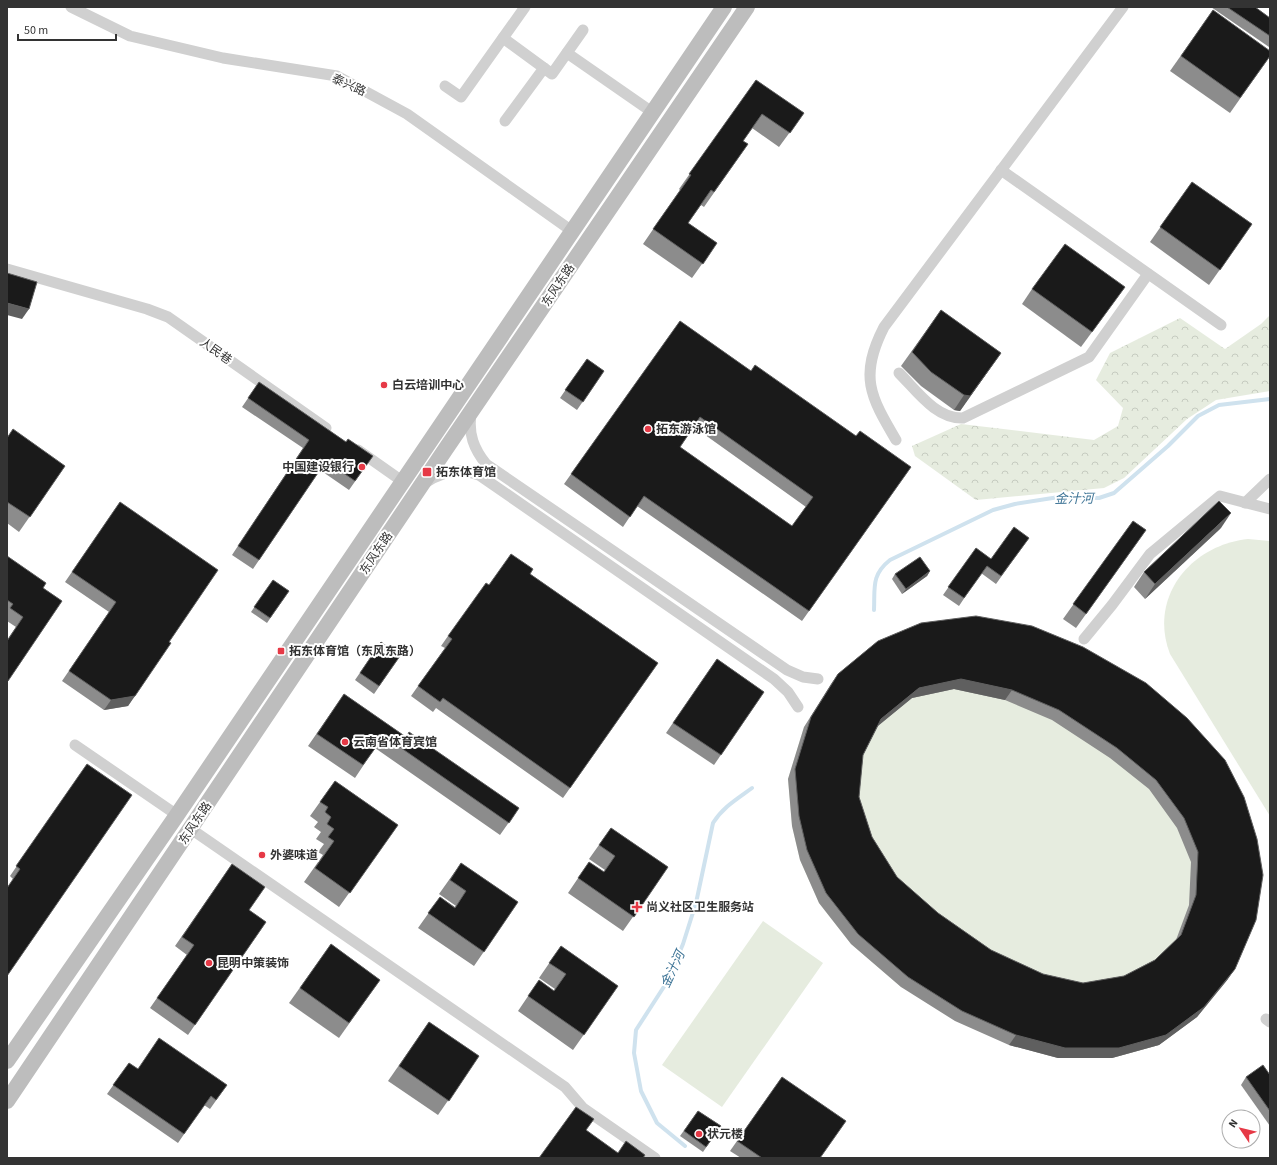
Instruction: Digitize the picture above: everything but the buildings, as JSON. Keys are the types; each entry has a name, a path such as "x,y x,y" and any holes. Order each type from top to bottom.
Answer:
{"main road":[{"name":"东风东路","path":"7,1061 177,815 724,7"},
{"name":"东风东路","path":"7,1101 420,487 747,7"},
{"path":"398,487 405,492 409,498 409,504"}],"street":[{"name":"泰兴路","path":"71,7 130,36 223,58 337,76 407,114 572,231"},
{"path":"445,86 461,97 525,7"},
{"path":"896,440 876,406 871,389 870,365 874,347 884,327 1000,170 1089,55 1123,7"},
{"path":"503,38 552,74 583,30"},
{"path":"566,53 652,112"},
{"path":"505,121 544,68"},
{"path":"1000,170 1221,325"},
{"name":"人民巷","path":"7,269 147,309 168,317 333,433"},
{"path":"899,374 939,412 952,418 963,418 1089,357 1148,274"},
{"path":"471,412 470,421 472,440 480,457 486,464 787,670 803,677 818,679"},
{"path":"351,446 398,487"},
{"path":"420,487 434,477 450,472 470,472 480,475 774,678 788,692 798,707"},
{"path":"1245,502 1270,479"},
{"path":"1084,639 1112,605 1150,554 1220,496 1270,509"},
{"path":"75,745 177,815"},
{"path":"191,829 565,1087 583,1108 655,1158"}],"green space":[{"path":"1270,315 1270,391 1216,400 1187,419 1124,478 1104,488 976,500 915,456 912,446 961,424 1094,440 1118,426 1123,408 1096,380 1110,353 1180,318 1225,349 1261,324"},
{"path":"1248,539 1270,541 1270,816 1170,654 1165,633 1165,613 1170,594 1179,577 1192,563 1209,551 1227,543"},
{"path":"871,651 1218,770 1159,1045 1112,1058 1058,1058 901,987 851,944 819,903 800,860 792,826 788,779 804,727"},
{"path":"763,921 823,963 722,1107 662,1065"}],"waterway":[{"name":"金汁河","path":"874,610 875,582 880,571 890,560 993,510 1015,504 1059,497 1099,498 1114,493 1168,446 1198,416 1219,405 1270,399"},
{"name":"金汁河","path":"685,1146 657,1123 641,1091 634,1053 636,1030 667,982 683,944 696,903 713,823 726,808 752,788"}],"place":[{"name":"白云培训中心","path":"384,385"},
{"name":"拓东游泳馆","path":"648,429"},
{"name":"中国建设银行","path":"362,467"},
{"name":"拓东体育馆","path":"427,472"},
{"name":"拓东体育馆（东风东路）","path":"281,651"},
{"name":"云南省体育宾馆","path":"345,742"},
{"name":"外婆味道","path":"262,855"},
{"name":"尚义社区卫生服务站","path":"637,907"},
{"name":"昆明中策装饰","path":"209,963"},
{"name":"状元楼","path":"699,1134"}]}
